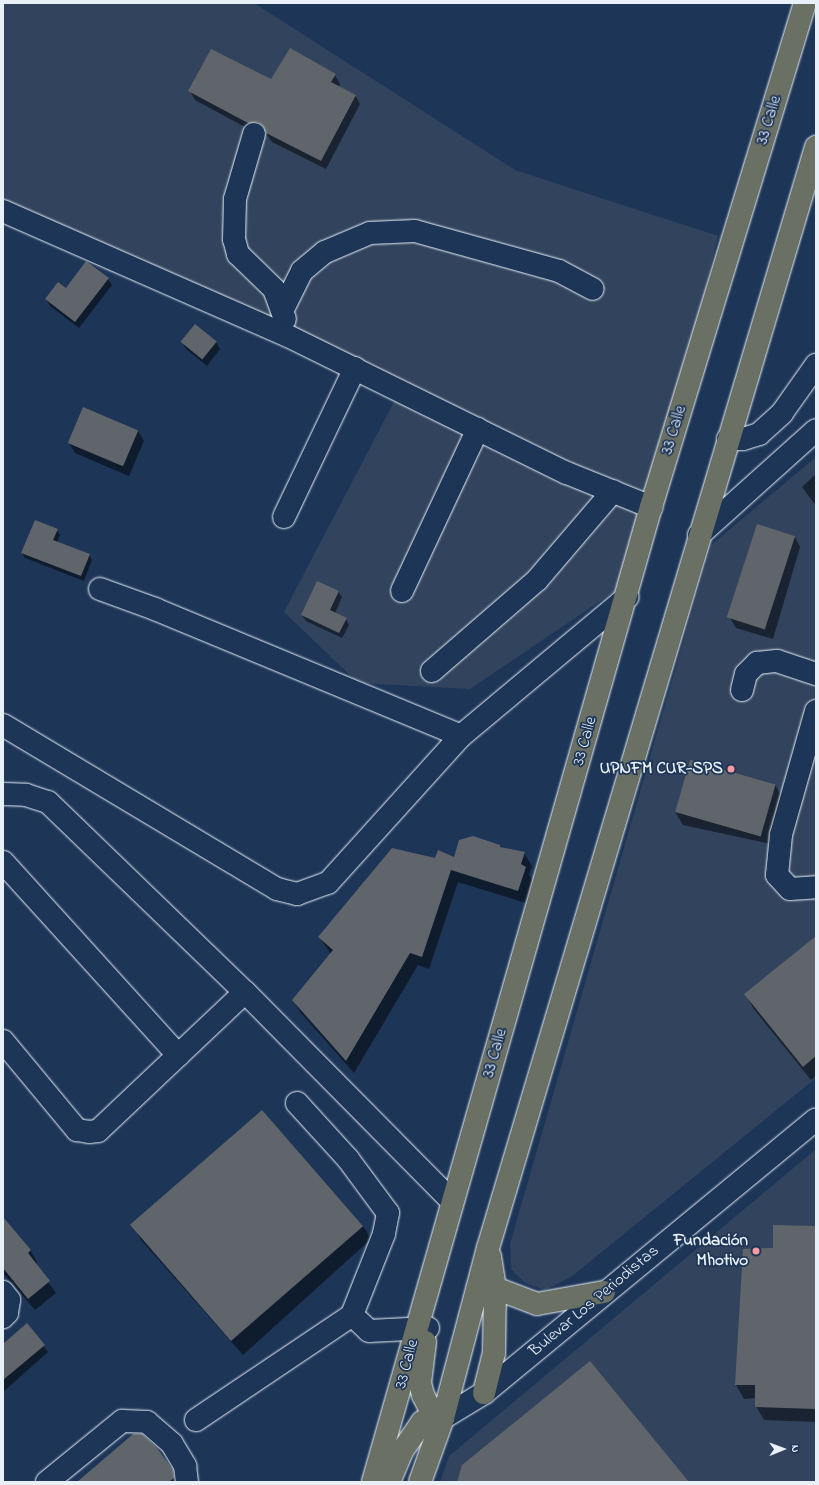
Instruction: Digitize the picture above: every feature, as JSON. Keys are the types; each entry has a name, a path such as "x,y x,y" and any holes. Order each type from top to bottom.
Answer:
{"main road":[{"name":"33 Calle","path":"373,1482 423,1328 452,1201 627,596 651,507 805,3"},
{"path":"420,1482 443,1418 488,1248 699,535 816,147"},
{"path":"484,1393 494,1353 495,1288 488,1248"},
{"path":"495,1288 537,1304 604,1292"},
{"path":"423,1328 420,1383 428,1407 432,1413 443,1418"},
{"path":"389,1482 402,1451 422,1422 429,1418 443,1418"}],"street":[{"path":"254,134 235,199 234,239 238,254 274,289 283,309 288,336"},
{"path":"3,211 288,336 567,473 651,507"},
{"path":"283,309 302,271 325,252 370,233 415,231 559,271 593,289"},
{"path":"728,439 743,439 760,434 782,412 816,365"},
{"path":"284,517 355,368"},
{"path":"402,591 478,429"},
{"path":"699,535 816,430"},
{"path":"432,671 537,580 613,492"},
{"path":"100,589 155,608 461,736"},
{"path":"3,725 278,889 297,894 328,883 461,736 627,596"},
{"path":"742,690 746,674 757,663 777,661 816,674"},
{"path":"816,711 781,835 777,875 790,889 816,887"},
{"path":"3,794 26,795 48,802 245,992 452,1201"},
{"path":"3,862 178,1056"},
{"path":"3,1040 77,1130 88,1132 98,1131 245,992"},
{"path":"196,1420 352,1315 384,1234 388,1213 348,1159 297,1103"},
{"name":"Bulevar Los Periodistas","path":"443,1418 484,1393 604,1292 816,1119"},
{"path":"3,1292 9,1300 7,1313 3,1317"},
{"path":"352,1315 369,1331 423,1328"},
{"path":"47,1482 122,1421 146,1422 172,1444 185,1466 187,1482"}],"shaded area":[{"path":"3,3 254,3 515,170 718,236 636,577 470,689 358,683 284,612 397,396 3,208"},
{"name":"UPNFM CUR-SPS","path":"816,457 816,1078 571,1277 545,1290 525,1283 511,1269 510,1244 711,545"},
{"name":"Fundación Mhotivo","path":"816,1149 816,1482 440,1482 449,1456"}],"building":[{"path":"290,48 336,74 331,82 356,95 321,161 266,133 263,126 258,122 248,123 188,91 211,49 271,79"},
{"path":"86,261 109,278 75,322 45,299 58,282 66,288"},
{"path":"195,324 217,342 202,359 181,342"},
{"path":"83,407 138,430 123,466 68,443"},
{"path":"35,520 58,529 53,540 90,554 81,576 21,553"},
{"path":"757,524 795,536 765,630 727,617"},
{"path":"317,581 339,591 330,610 347,618 339,633 301,615"},
{"path":"690,760 776,785 761,836 675,812"},
{"path":"473,836 500,845 500,847 525,852 521,864 526,867 518,891 451,870 422,957 410,953 346,1061 292,1000 333,950 318,937 392,848 435,858 438,850 454,857 459,840"},
{"path":"816,936 816,1056 803,1067 744,994"},
{"path":"262,1110 363,1226 231,1341 130,1225"},
{"path":"3,1217 31,1250 28,1253 50,1281 28,1299 3,1268"},
{"path":"773,1225 816,1226 816,1409 755,1407 755,1385 735,1385 743,1249 773,1248"},
{"path":"27,1323 45,1345 3,1380 3,1344"},
{"path":"590,1361 689,1482 457,1482 462,1465"},
{"path":"133,1434 142,1434 156,1447 173,1470 174,1478 169,1482 77,1482"}],"place":[{"name":"UPNFM CUR-SPS","path":"731,769"},
{"name":"Fundación Mhotivo","path":"756,1251"}]}
